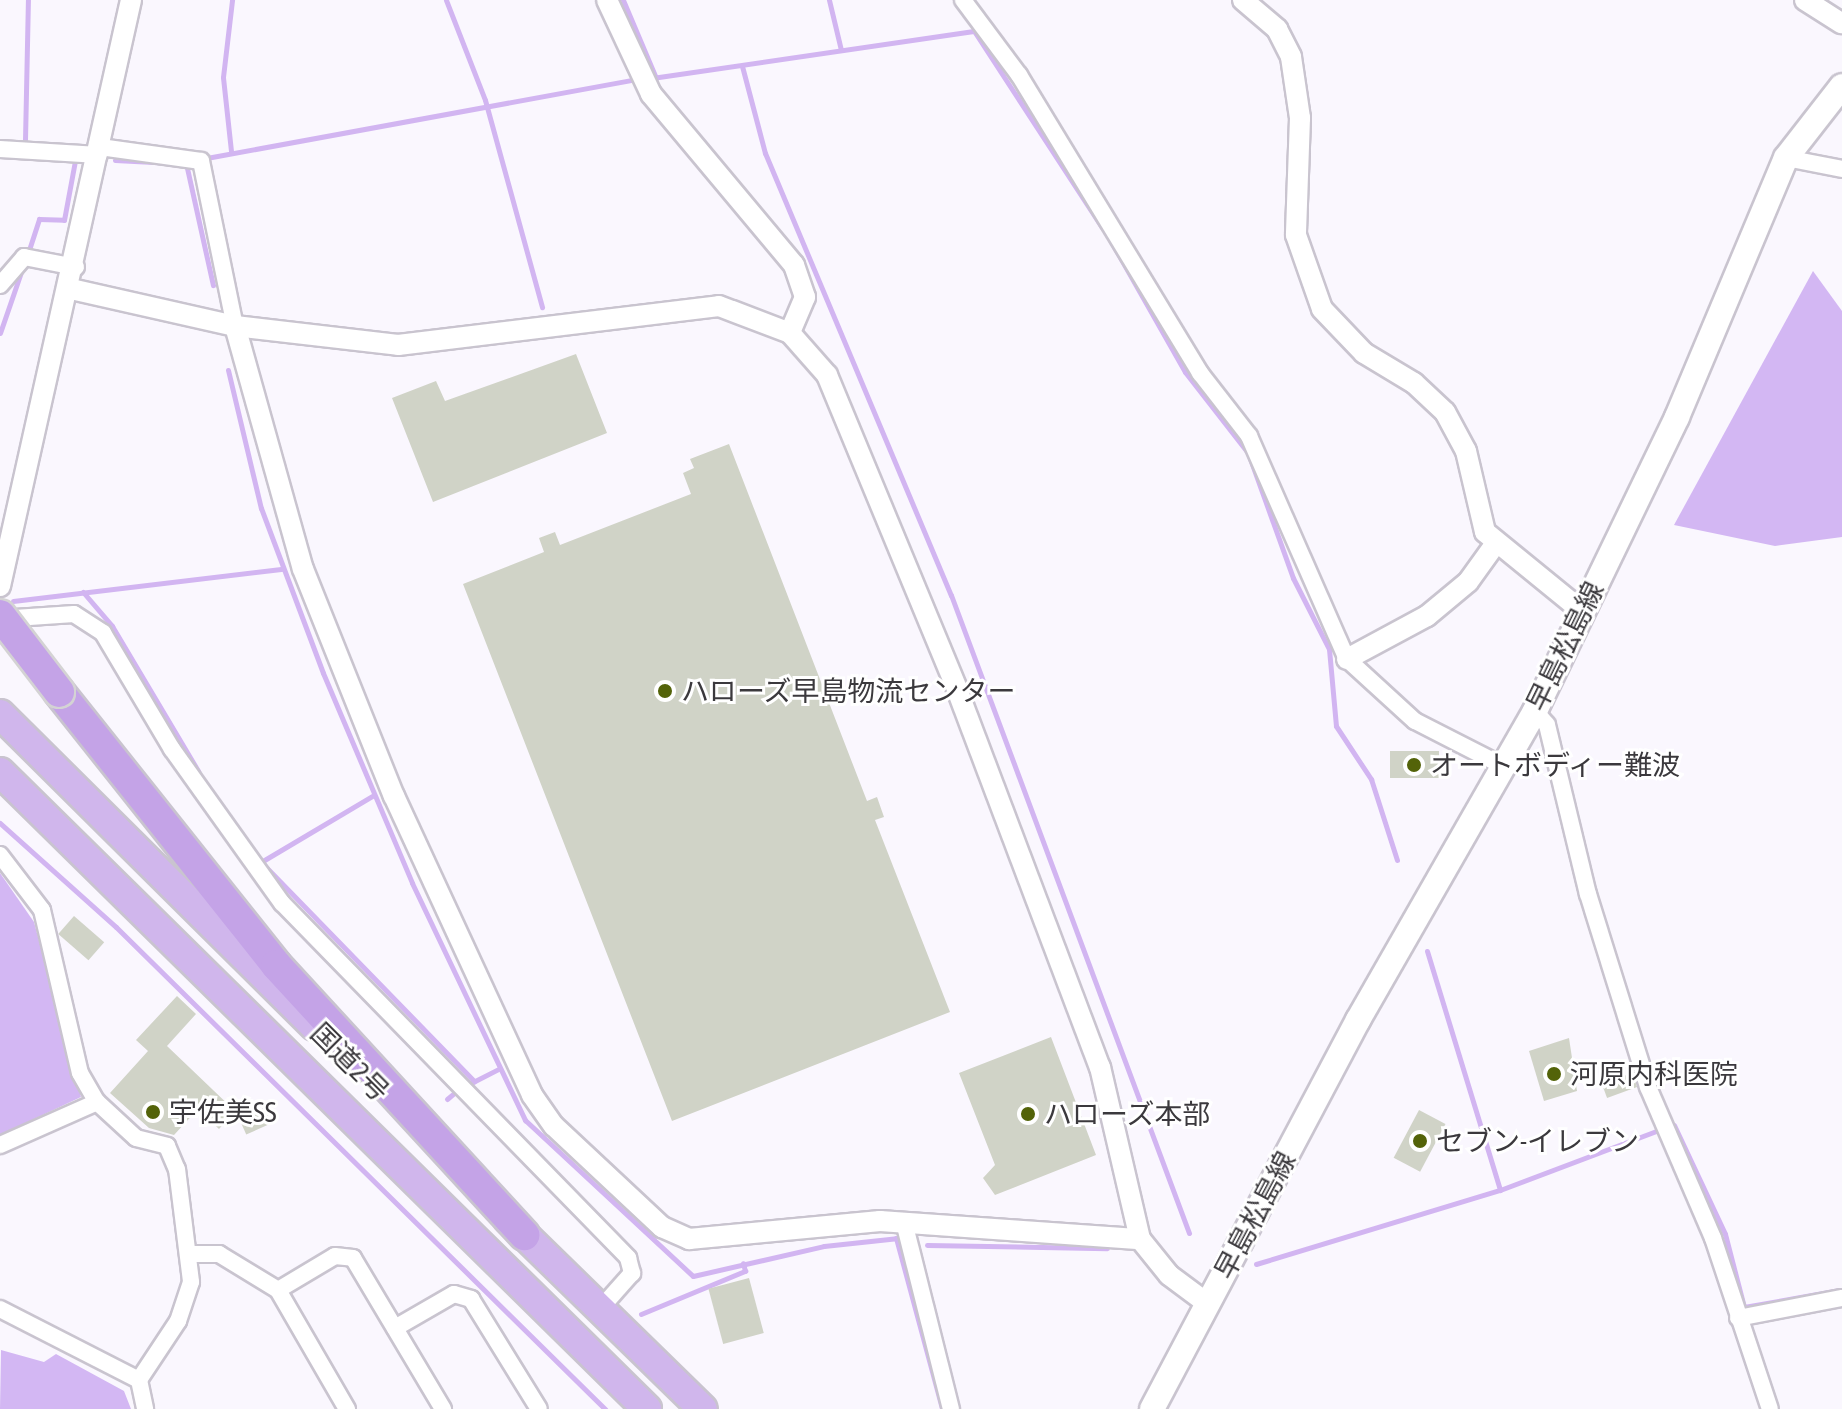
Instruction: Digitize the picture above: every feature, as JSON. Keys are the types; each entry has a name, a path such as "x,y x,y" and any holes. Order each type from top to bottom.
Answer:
{"highway":[{"path":"0,617 276,965 524,1235"},
{"name":"国道2号","path":"0,714 703,1409"},
{"name":"国道2号","path":"0,772 647,1409"}],"main road":[{"name":"早島松島線","path":"1152,1409 1501,765 1535,711 1677,417 1786,158 1842,86"}],"street":[{"path":"0,586 76,267 131,0"},
{"path":"607,0 651,94 794,265 805,297 790,333"},
{"path":"963,0 1019,75 1200,373 1249,436 1347,659 1415,721 1501,765"},
{"path":"1243,0 1277,29 1291,57 1300,118 1296,235 1305,275 1342,335 1445,412 1466,451 1485,532 1583,612"},
{"path":"1805,0 1841,23"},
{"path":"0,149 100,151 201,161 235,326 308,583 394,796 532,1095 554,1126 662,1227 689,1239 904,1222 1140,1239"},
{"path":"1786,158 1842,169"},
{"path":"0,285 27,258 76,267"},
{"path":"71,289 235,326 398,345 719,306 790,333 827,375 958,692 1100,1067 1140,1239 1169,1275 1208,1304"},
{"path":"1347,659 1427,616 1468,582 1496,543"},
{"path":"0,617 74,614 103,633 189,775 282,903 628,1258 632,1273 600,1309"},
{"path":"1535,711 1547,725 1588,894 1648,1087 1713,1238 1770,1409"},
{"path":"0,855 42,910 71,1045 97,1102 136,1138 167,1146 193,1254 178,1321 139,1380 145,1409"},
{"path":"0,1145 97,1102"},
{"path":"904,1222 951,1409"},
{"path":"193,1254 219,1254 278,1290 347,1409"},
{"path":"278,1290 335,1256 353,1258 443,1409"},
{"path":"395,1328 454,1294 471,1299 539,1409"},
{"path":"1738,1318 1842,1298"},
{"path":"0,1309 139,1380"}],"shaded area":[{"path":"1813,271 1842,311 1842,537 1775,546 1674,525"},
{"path":"0,873 34,922 81,1097 0,1135"},
{"path":"1,1350 44,1362 56,1354 124,1391 131,1409 0,1409"}],"building":[{"path":"576,354 607,433 433,502 392,398 436,381 445,401"},
{"name":"ハローズ早島物流センター","path":"729,444 867,801 877,797 884,817 875,820 950,1012 672,1121 463,584 544,552 539,538 555,532 560,545 691,494 683,473 694,468 690,459"},
{"name":"オートボディー難波","path":"1390,751 1439,751 1439,778 1390,778"},
{"path":"74,916 104,942 88,960 58,934"},
{"path":"177,996 196,1014 167,1046 235,1111 219,1129 198,1109 174,1135 149,1128 110,1093 148,1051 136,1040"},
{"name":"ハローズ本部","path":"1051,1037 1096,1155 995,1195 983,1178 995,1165 959,1073"},
{"name":"河原内科医院","path":"1569,1038 1577,1091 1544,1101 1529,1051"},
{"path":"1632,1073 1637,1087 1607,1098 1602,1084"},
{"path":"264,1108 271,1124 246,1135 239,1119"},
{"name":"セブン-イレブン","path":"1419,1110 1445,1124 1420,1172 1394,1158"},
{"path":"749,1278 764,1333 723,1344 708,1289"}],"waterway":[{"path":"25,140 28,0"},
{"path":"231,151 223,77 232,0"},
{"path":"446,0 485,100 542,307"},
{"path":"623,0 656,78"},
{"path":"829,0 841,50"},
{"path":"652,78 974,31 1102,227"},
{"path":"742,66 765,153 951,595 1189,1233"},
{"path":"201,159 631,80"},
{"path":"27,256 39,219 64,220 76,155"},
{"path":"115,160 192,164"},
{"path":"187,168 213,285"},
{"path":"1109,238 1185,372 1248,453 1293,578 1329,649 1336,726 1371,779 1397,860"},
{"path":"0,333 22,269"},
{"path":"228,370 261,508 323,673 412,883 525,1120 693,1276 824,1246 899,1238"},
{"path":"13,601 283,569"},
{"path":"83,592 112,626 198,771"},
{"path":"261,862 374,795"},
{"path":"0,823 116,927 605,1409"},
{"path":"263,864 474,1081"},
{"path":"1427,951 1500,1190"},
{"path":"471,1083 498,1069"},
{"path":"447,1099 453,1094"},
{"path":"1674,1125 1725,1234 1744,1307 1839,1290"},
{"path":"1256,1264 1500,1190 1656,1131"},
{"path":"896,1238 942,1409"},
{"path":"927,1245 1107,1248"},
{"path":"641,1314 745,1271 743,1263"}],"place":[{"name":"ハローズ早島物流センター","path":"665,691"},
{"name":"オートボディー難波","path":"1414,765"},
{"name":"河原内科医院","path":"1554,1074"},
{"name":"宇佐美SS","path":"153,1112"},
{"name":"ハローズ本部","path":"1028,1114"},
{"name":"セブン-イレブン","path":"1420,1141"}]}
